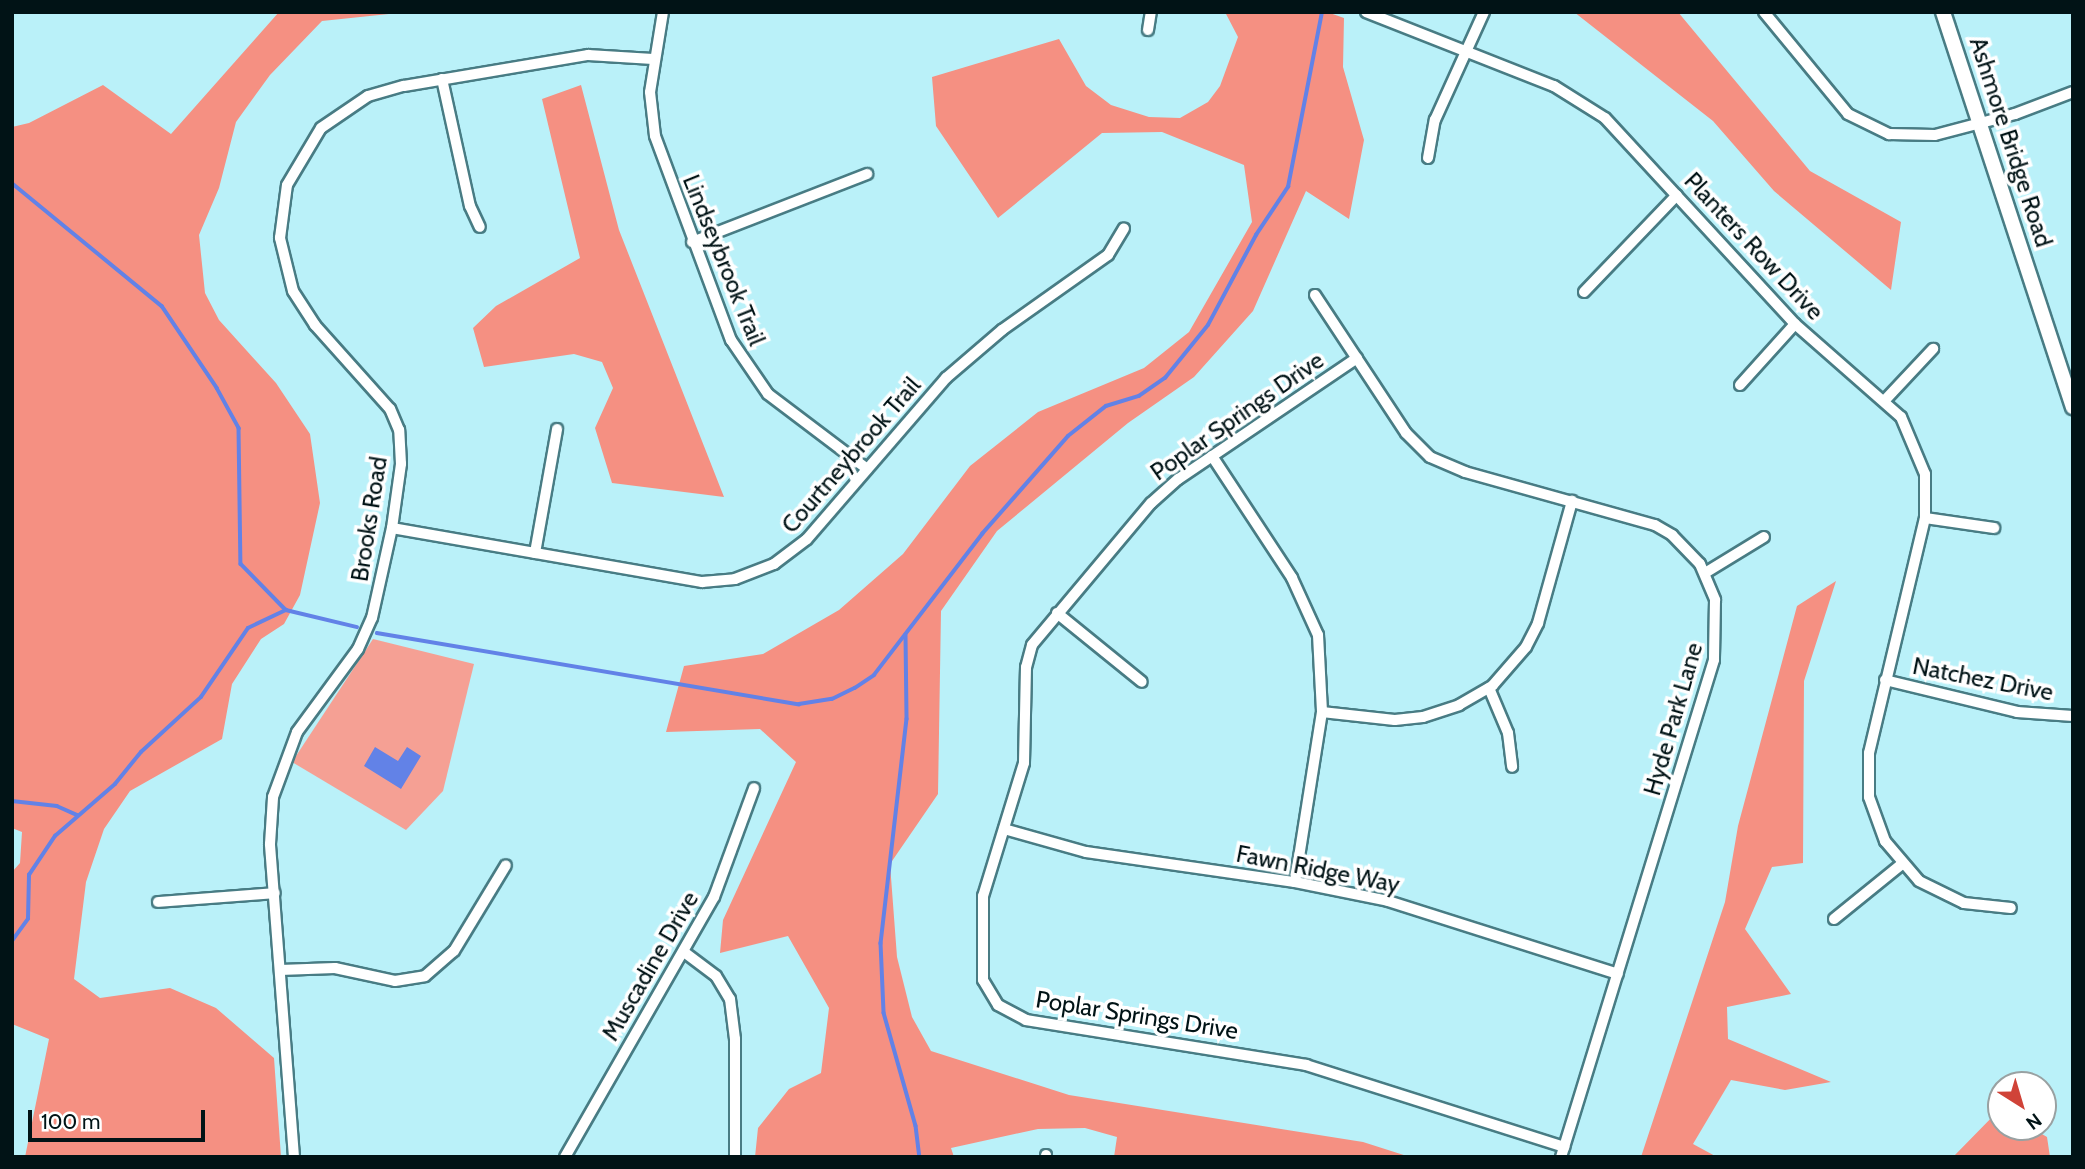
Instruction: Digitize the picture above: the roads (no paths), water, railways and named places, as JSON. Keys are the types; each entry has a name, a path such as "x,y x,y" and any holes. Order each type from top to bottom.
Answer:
{"main road":[{"name":"Ashmore Bridge Road","path":"1943,12 2073,407"}],"street":[{"name":"Lindseybrook Trail","path":"663,12 653,59 655,136 692,243 731,340 753,377 788,410 867,469"},
{"path":"1148,30 1151,12"},
{"name":"Planters Row Drive","path":"1366,12 1554,86 1586,104 1623,135 1795,324 1886,399 1906,424 1921,456 1927,495 1925,518 1868,753 1867,787 1880,832 1902,864 1948,898 1983,907 2011,908"},
{"path":"1428,158 1435,120 1484,12"},
{"path":"1763,12 1835,100 1872,129 1917,136 1980,123 2073,92"},
{"name":"Brooks Road","path":"295,1157 270,821 280,769 298,732 364,638 379,595 401,464 397,422 370,382 316,325 293,290 283,259 281,214 298,160 331,118 368,96 442,79 588,55 653,59"},
{"path":"442,79 470,206 480,227"},
{"path":"692,243 867,174"},
{"path":"1584,292 1677,195"},
{"name":"Courtneybrook Trail","path":"392,528 702,582 735,579 774,564 797,549 963,362 1108,255 1124,228"},
{"name":"Hyde Park Lane","path":"1315,295 1406,433 1430,457 1465,472 1655,525 1687,548 1704,573 1718,620 1714,660 1562,1152"},
{"path":"1740,385 1795,324"},
{"path":"1886,399 1933,349"},
{"name":"Poplar Springs Drive","path":"1357,358 1212,456 1151,503 1057,613 1027,658 1027,747 983,896 981,966 989,993 1011,1014 1306,1065 1562,1152"},
{"path":"535,553 557,429"},
{"path":"1212,456 1308,608 1322,661 1322,712 1295,882"},
{"path":"1322,712 1410,719 1460,705 1489,688 1511,668 1538,623 1572,501"},
{"path":"1925,518 1994,528"},
{"path":"1704,573 1764,537"},
{"path":"1057,613 1142,682"},
{"name":"Natchez Drive","path":"1885,681 2017,712 2073,716"},
{"path":"1489,688 1508,733 1512,766"},
{"name":"Muscadine Drive","path":"565,1157 684,952 727,869 754,788"},
{"name":"Fawn Ridge Way","path":"1004,829 1086,852 1295,882 1388,901 1618,974"},
{"path":"1834,919 1902,864"},
{"path":"281,970 335,968 396,981 425,976 454,951 506,865"},
{"path":"158,902 275,893"},
{"path":"684,952 716,976 732,1007 735,1157"}],"water":[{"path":"375,747 398,761 407,747 421,756 401,789 364,766"}],"waterway":[{"path":"377,633 799,704 832,699 855,688 874,675 982,534 1068,436 1106,406 1139,396 1165,378 1208,325 1256,235 1288,187 1322,12"},
{"path":"12,183 162,306 217,388 239,428 241,564 286,610 357,627"},
{"path":"12,941 28,919 29,875 55,836 115,784 141,752 201,697 248,628 286,610"},
{"path":"906,635 907,719 881,943 884,1013 916,1126 920,1157"},
{"path":"12,801 57,806 77,815"}]}
